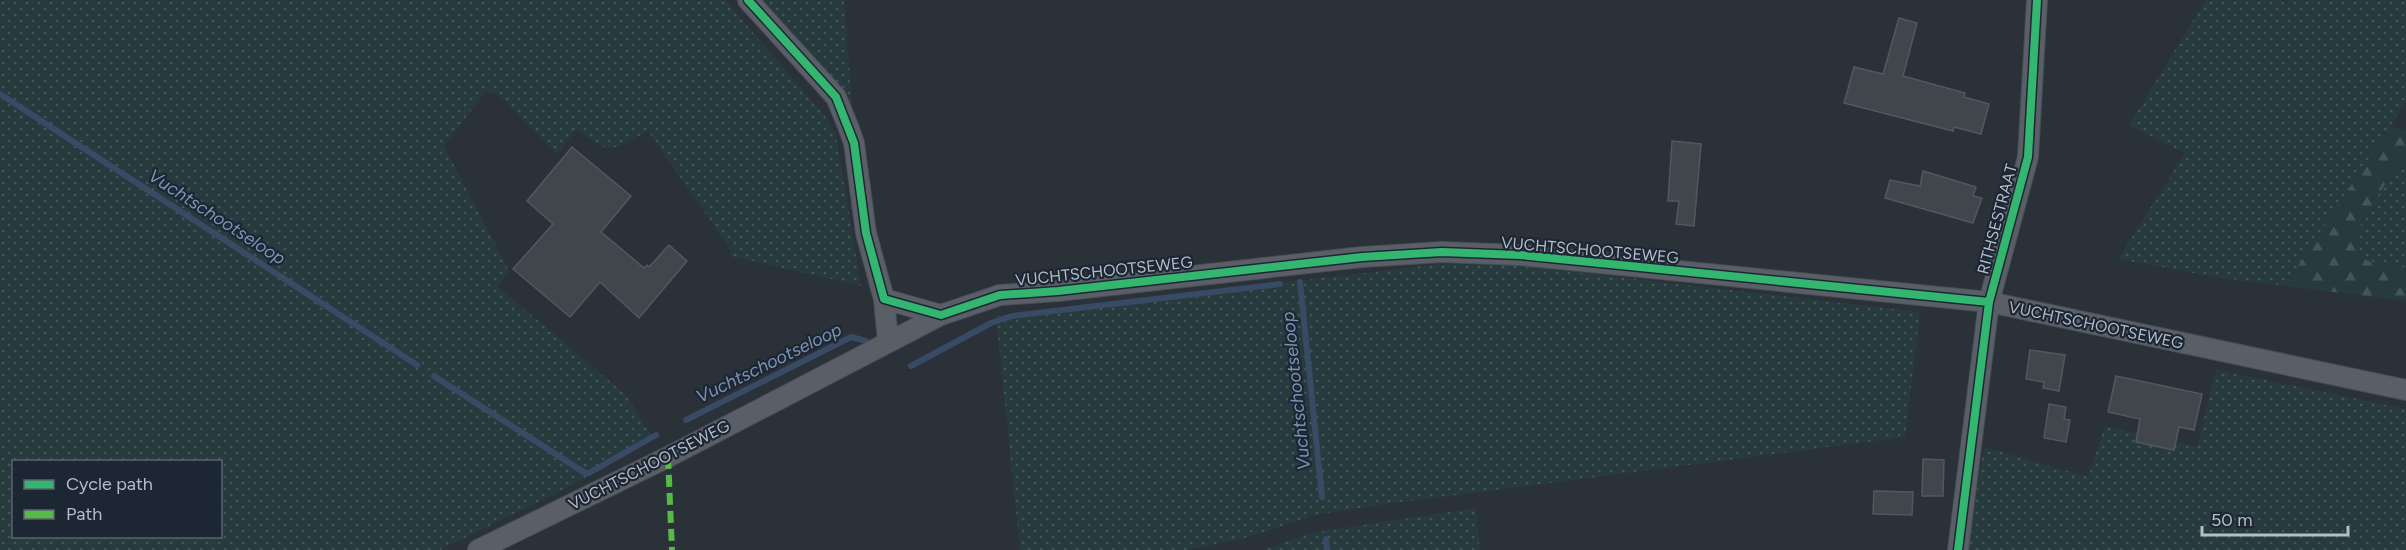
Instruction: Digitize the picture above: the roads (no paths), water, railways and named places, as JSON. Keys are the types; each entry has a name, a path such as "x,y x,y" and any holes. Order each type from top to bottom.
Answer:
{"street":[{"path":"748,0 836,97 854,143 866,232 884,299 888,341"},
{"name":"RITHSESTRAAT","path":"1958,550 1989,303 2028,158 2037,0"},
{"name":"VUCHTSCHOOTSEWEG","path":"478,550 668,457 941,315 1000,295 1058,291 1362,257 1442,252 1520,255 1989,303 2406,390"},
{"path":"884,299 941,315"}],"waterway":[{"name":"Vuchtschootseloop","path":"0,94 417,365"},
{"name":"Vuchtschootseloop","path":"1300,282 1322,497"},
{"name":"Vuchtschootseloop","path":"911,366 991,323 1012,316 1280,284"},
{"name":"Vuchtschootseloop","path":"686,420 851,337 866,341"},
{"name":"Vuchtschootseloop","path":"434,376 585,473 589,473 656,435"},
{"name":"Vuchtschootseloop","path":"1326,539 1327,550"}]}
